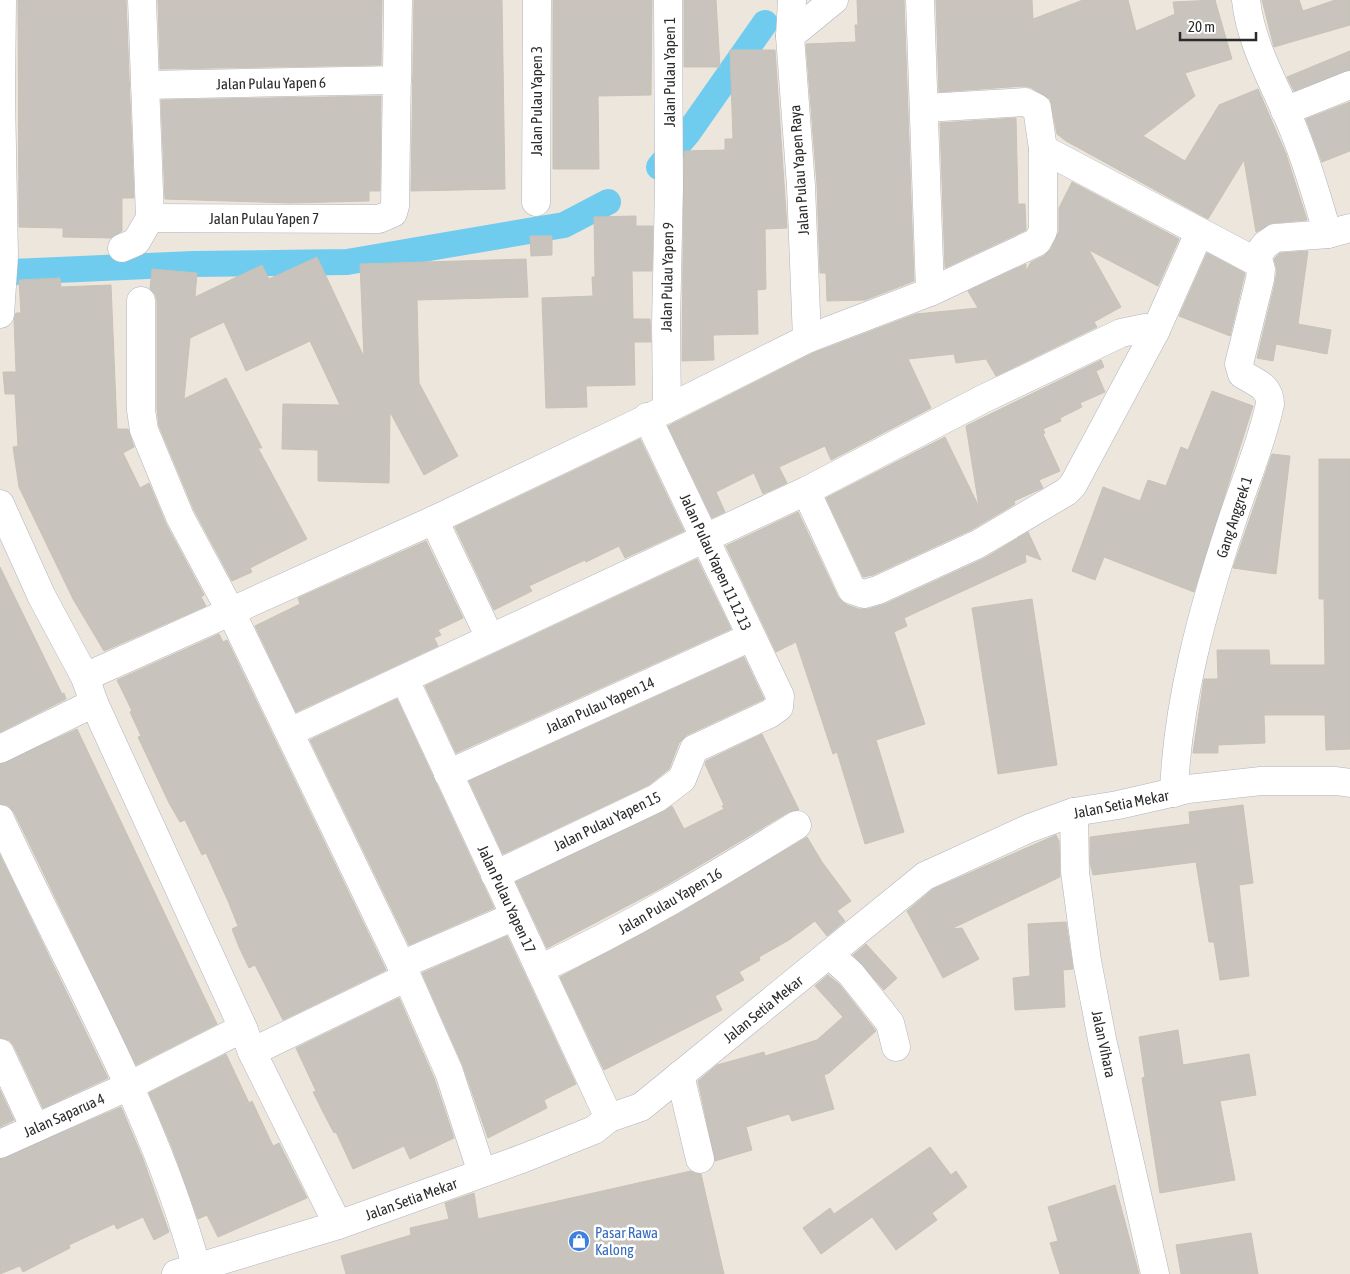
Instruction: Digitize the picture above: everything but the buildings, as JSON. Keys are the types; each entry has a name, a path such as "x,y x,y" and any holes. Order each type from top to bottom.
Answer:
{"street":[{"path":"0,314 4,286 0,95 2,0"},
{"path":"122,248 136,242 150,218 142,0"},
{"path":"398,0 398,80"},
{"name":"Jalan Pulau Yapen 3","path":"536,202 537,0"},
{"name":"Jalan Pulau Yapen 1","path":"668,0 669,144"},
{"path":"791,17 834,0"},
{"path":"920,0 930,292"},
{"path":"1043,149 1251,260 1257,256 1265,245 1275,238 1339,231 1257,47 1247,16 1246,0"},
{"name":"Jalan Pulau Yapen Raya","path":"791,17 801,186 806,339"},
{"name":"Jalan Pulau Yapen 6","path":"145,85 398,80"},
{"name":"Jalan Pulau Yapen 7","path":"150,218 379,219 393,213 395,206 398,80"},
{"path":"1285,111 1350,85"},
{"path":"85,677 434,520 806,339 930,292 1027,248 1039,240 1043,231 1043,149 1039,112 1034,106 1025,102 925,108"},
{"name":"Jalan Pulau Yapen 9","path":"657,413 666,324 669,144"},
{"path":"806,491 852,590 864,594 896,582 978,544 1066,492 1072,485 1155,332 1199,233"},
{"name":"Gang Anggrek 1","path":"1174,793 1175,766 1188,681 1200,628 1229,527 1270,404 1270,396 1266,388 1242,374 1239,364 1260,279 1261,269 1257,256"},
{"path":"141,301 141,410 144,430 180,517 231,612 404,971 449,1072 482,1173"},
{"path":"290,732 806,491 983,399 1121,333 1139,328 1155,332"},
{"name":"Jalan Pulau Yapen 11 12 13","path":"657,413 704,537 780,696 779,707"},
{"path":"0,504 42,597 85,677 94,703 248,1040 338,1225"},
{"path":"434,520 490,638"},
{"name":"Jalan Pulau Yapen 14","path":"448,774 751,637"},
{"name":"Jalan Pulau Yapen 17","path":"404,680 610,1118"},
{"path":"0,749 94,703"},
{"name":"Jalan Pulau Yapen 15","path":"496,875 657,798 682,778 694,749 769,714 779,707"},
{"name":"Jalan Setia Mekar","path":"186,1272 338,1225 482,1173 594,1130 610,1118 641,1107 926,876 1030,828 1074,812 1188,789 1260,781 1336,781 1350,783"},
{"name":"Jalan Vihara","path":"1074,812 1075,872 1087,961 1102,1039 1155,1274"},
{"path":"0,820 129,1086 185,1226 186,1272"},
{"name":"Jalan Pulau Yapen 16","path":"540,969 644,917 797,825"},
{"name":"Jalan Saparua 4","path":"0,1144 129,1086 248,1040 404,971 515,916"},
{"path":"829,954 851,974 890,1023 896,1047"},
{"path":"0,1052 35,1128"},
{"path":"680,1075 700,1159"}],"waterway":[{"path":"659,167 688,133 765,23"},
{"path":"12,272 193,264 347,262 564,225 608,202"}],"place":[{"name":"Pasar Rawa Kalong","path":"579,1241"}]}
